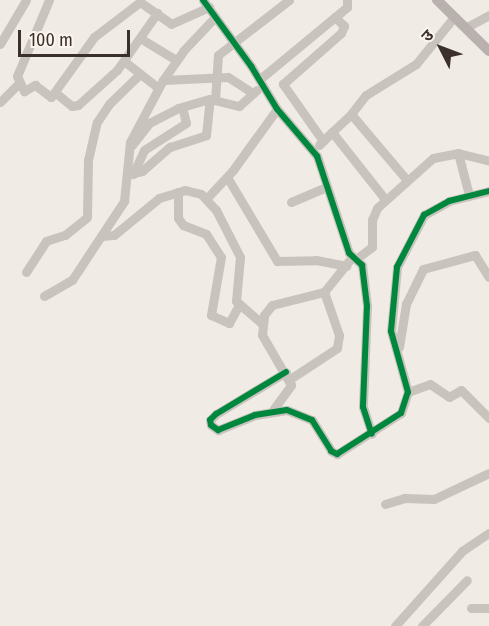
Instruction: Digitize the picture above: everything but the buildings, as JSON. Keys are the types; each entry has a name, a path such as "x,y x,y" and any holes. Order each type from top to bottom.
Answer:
{"main road":[{"path":"437,0 489,51"}],"street":[{"path":"0,44 26,0"},
{"path":"0,102 18,84 18,72 49,0"},
{"path":"130,174 170,147 206,135 217,76 218,55 289,0"},
{"path":"129,148 149,123 182,107 213,99 238,106 253,93 261,82 346,7 347,0"},
{"path":"18,84 26,92 35,85 51,97 57,94 100,30 119,21 140,2 174,24 206,4 234,42 275,106 313,151 352,261 366,277 363,407 372,434"},
{"path":"57,94 75,106 124,61 157,14"},
{"path":"465,27 489,15"},
{"path":"130,174 129,148 134,131 160,83 176,60 215,17"},
{"path":"322,141 287,91 285,80 344,29 335,17"},
{"path":"313,151 351,114 366,95 408,71 454,17"},
{"path":"140,38 176,60"},
{"path":"306,41 318,53"},
{"path":"124,61 140,74 160,83 217,76 232,79 253,93"},
{"path":"26,272 46,241 65,235 87,217 88,160 97,122 109,104 140,74"},
{"path":"207,198 227,177 287,91"},
{"path":"44,296 72,280 124,201 130,174 137,159 153,142 183,126 182,107"},
{"path":"351,114 406,179"},
{"path":"295,131 307,120"},
{"path":"332,132 385,199"},
{"path":"458,153 469,195"},
{"path":"273,410 291,385 288,375 262,335 262,324 272,306 324,292 352,261 372,247 372,220 385,199 433,158 458,153 489,160"},
{"path":"227,177 277,261 352,261"},
{"path":"291,202 327,187"},
{"path":"101,236 114,235 150,203 178,192 193,191 207,198 240,257 235,297 238,305 262,324"},
{"path":"324,292 339,335 337,348 210,420 218,430 273,410 287,410 312,420 334,453 372,434 401,413 408,392 392,330 391,310 397,267 411,235 424,215 469,195 489,191"},
{"path":"178,192 178,218 183,225 206,234 221,256 211,315 229,323 238,305"},
{"path":"399,350 405,304 423,269 475,255 489,277"},
{"path":"408,392 430,384 449,397 461,390 489,418"},
{"path":"385,504 405,498 434,499 489,473"},
{"path":"395,626 462,551 489,533"},
{"path":"422,626 467,580"},
{"path":"471,608 489,608"}],"cycle path":[{"path":"203,0 251,66 277,109 317,156 349,253 362,265 367,306 363,407 372,434"},
{"path":"286,372 216,414 210,420 211,425 218,430 255,415 287,410 312,420 331,451 337,454 401,413 408,392 391,331 397,267 424,215 449,201 489,191"}]}
